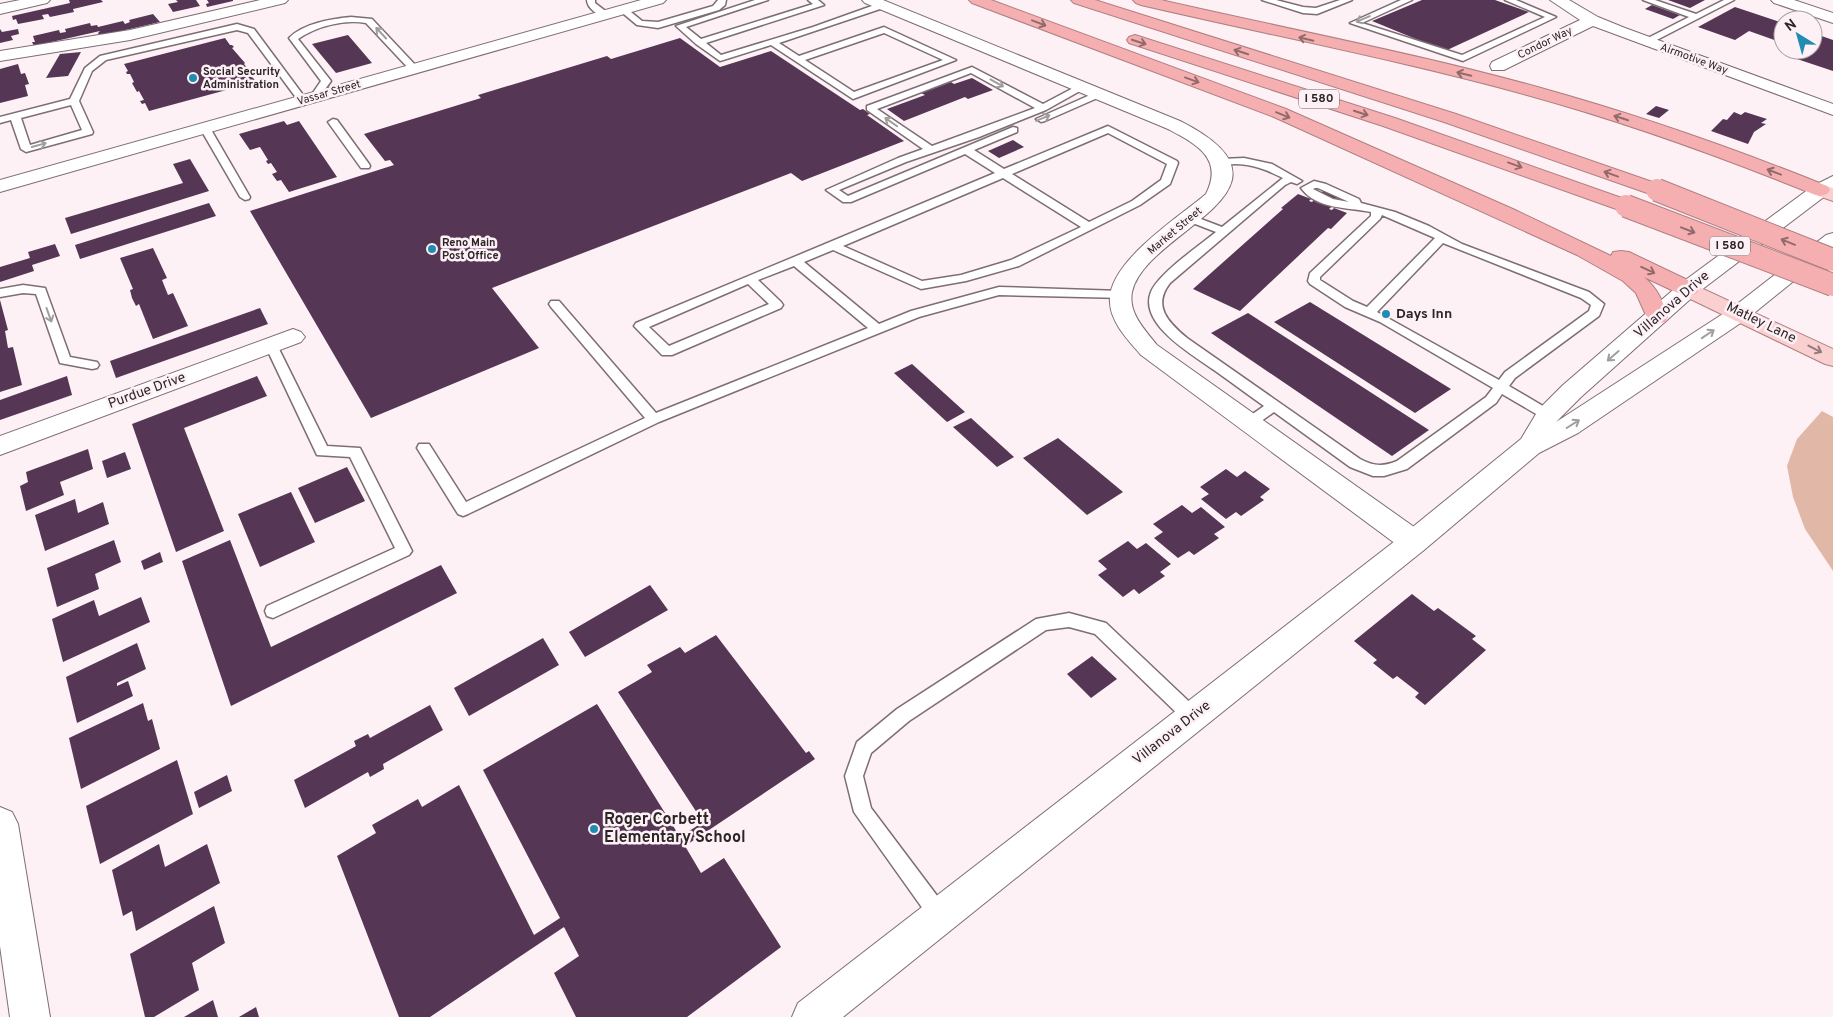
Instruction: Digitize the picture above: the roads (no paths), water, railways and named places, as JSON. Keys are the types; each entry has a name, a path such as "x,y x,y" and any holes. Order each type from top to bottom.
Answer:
{"highway":[{"path":"977,0 1237,97 1330,134 1601,258 1638,282 1650,297 1657,318"},
{"name":"I 580","path":"1010,0 1389,122 1626,206 1833,285"},
{"name":"I 580","path":"1079,0 1450,118 1657,190 1833,260"},
{"path":"1141,0 1476,77 1588,107 1829,189"},
{"path":"1330,134 1393,155 1489,196 1688,288"}],"main road":[{"name":"Matley Lane","path":"1688,288 1833,358"}],"street":[{"path":"0,9 42,0"},
{"path":"0,56 130,35 280,0"},
{"name":"Vassar Street","path":"0,186 658,0"},
{"name":"Airmotive Way","path":"1558,0 1592,20 1833,110"},
{"path":"1779,0 1833,18"},
{"path":"877,3 1191,133 1205,143 1221,162"},
{"name":"Condor Way","path":"1498,66 1592,20"},
{"name":"Market Street","path":"1221,162 1223,175 1221,186 1214,197 1128,273 1122,286 1120,302 1124,317 1134,334 1148,350 1414,542"},
{"name":"Villanova Drive","path":"1530,446 1548,415 1572,391 1657,318 1688,288 1829,189"},
{"name":"Villanova Drive","path":"812,1017 1414,542 1530,446 1569,427 1740,313 1833,239"},
{"name":"Purdue Drive","path":"0,446 282,341"},
{"path":"0,824 30,1017"}],"lane":[{"path":"592,0 591,4 605,15"},
{"path":"623,10 640,23 658,25 716,8 722,3 722,0"},
{"path":"764,0 680,26 720,58 772,42 877,3"},
{"path":"699,42 820,5 812,0"},
{"path":"1268,0 1303,10 1317,11 1334,2 1348,0"},
{"path":"1408,0 1354,23 1463,58 1552,17 1509,0"},
{"path":"1647,0 1696,17"},
{"path":"1647,42 1730,0"},
{"path":"15,116 26,149 88,132 74,101 88,70 103,58 237,27 250,31 309,99 326,81 293,38 301,31 361,18 369,21 414,69"},
{"path":"772,42 797,60 853,96 951,60 884,30 797,60"},
{"path":"930,150 870,108 972,70 1043,108"},
{"path":"1090,91 966,150 847,200 831,190 902,160 1090,91"},
{"path":"0,120 74,101"},
{"path":"333,122 366,166"},
{"path":"206,128 245,196"},
{"path":"750,279 777,305 667,352 640,326 750,279 833,246 1108,129 1173,163 1166,182 1136,203 1015,263 962,278 921,285 833,246"},
{"path":"966,150 1089,227"},
{"path":"1221,162 1251,161 1281,171 1307,186 1307,190 1310,192 1336,203 1348,207 1355,205 1391,214 1458,246 1585,295 1598,304 1595,312 1510,376 1492,400 1402,465 1389,471 1370,471 1354,463 1182,341 1165,326 1157,310 1157,293 1166,280 1281,183 1291,178"},
{"path":"1377,210 1376,217 1314,276 1314,281 1349,304 1370,312 1548,415"},
{"path":"1189,218 1223,231"},
{"path":"1370,312 1442,237"},
{"path":"796,261 877,329"},
{"path":"0,293 23,289 41,291 66,360 92,365"},
{"path":"424,448 463,510 654,419 915,314 999,291 1121,295"},
{"path":"554,304 654,419"},
{"path":"274,611 404,551 355,452 322,451 282,341"},
{"path":"1249,423 1273,406"},
{"path":"940,916 863,812 854,776 863,748 903,715 1042,624 1069,620 1100,628 1193,717"}],"place":[{"name":"Social Security Administration","path":"193,78"},
{"name":"Reno Main Post Office","path":"432,249"},
{"name":"Days Inn","path":"1386,314"},
{"name":"Roger Corbett Elementary School","path":"594,829"}]}
